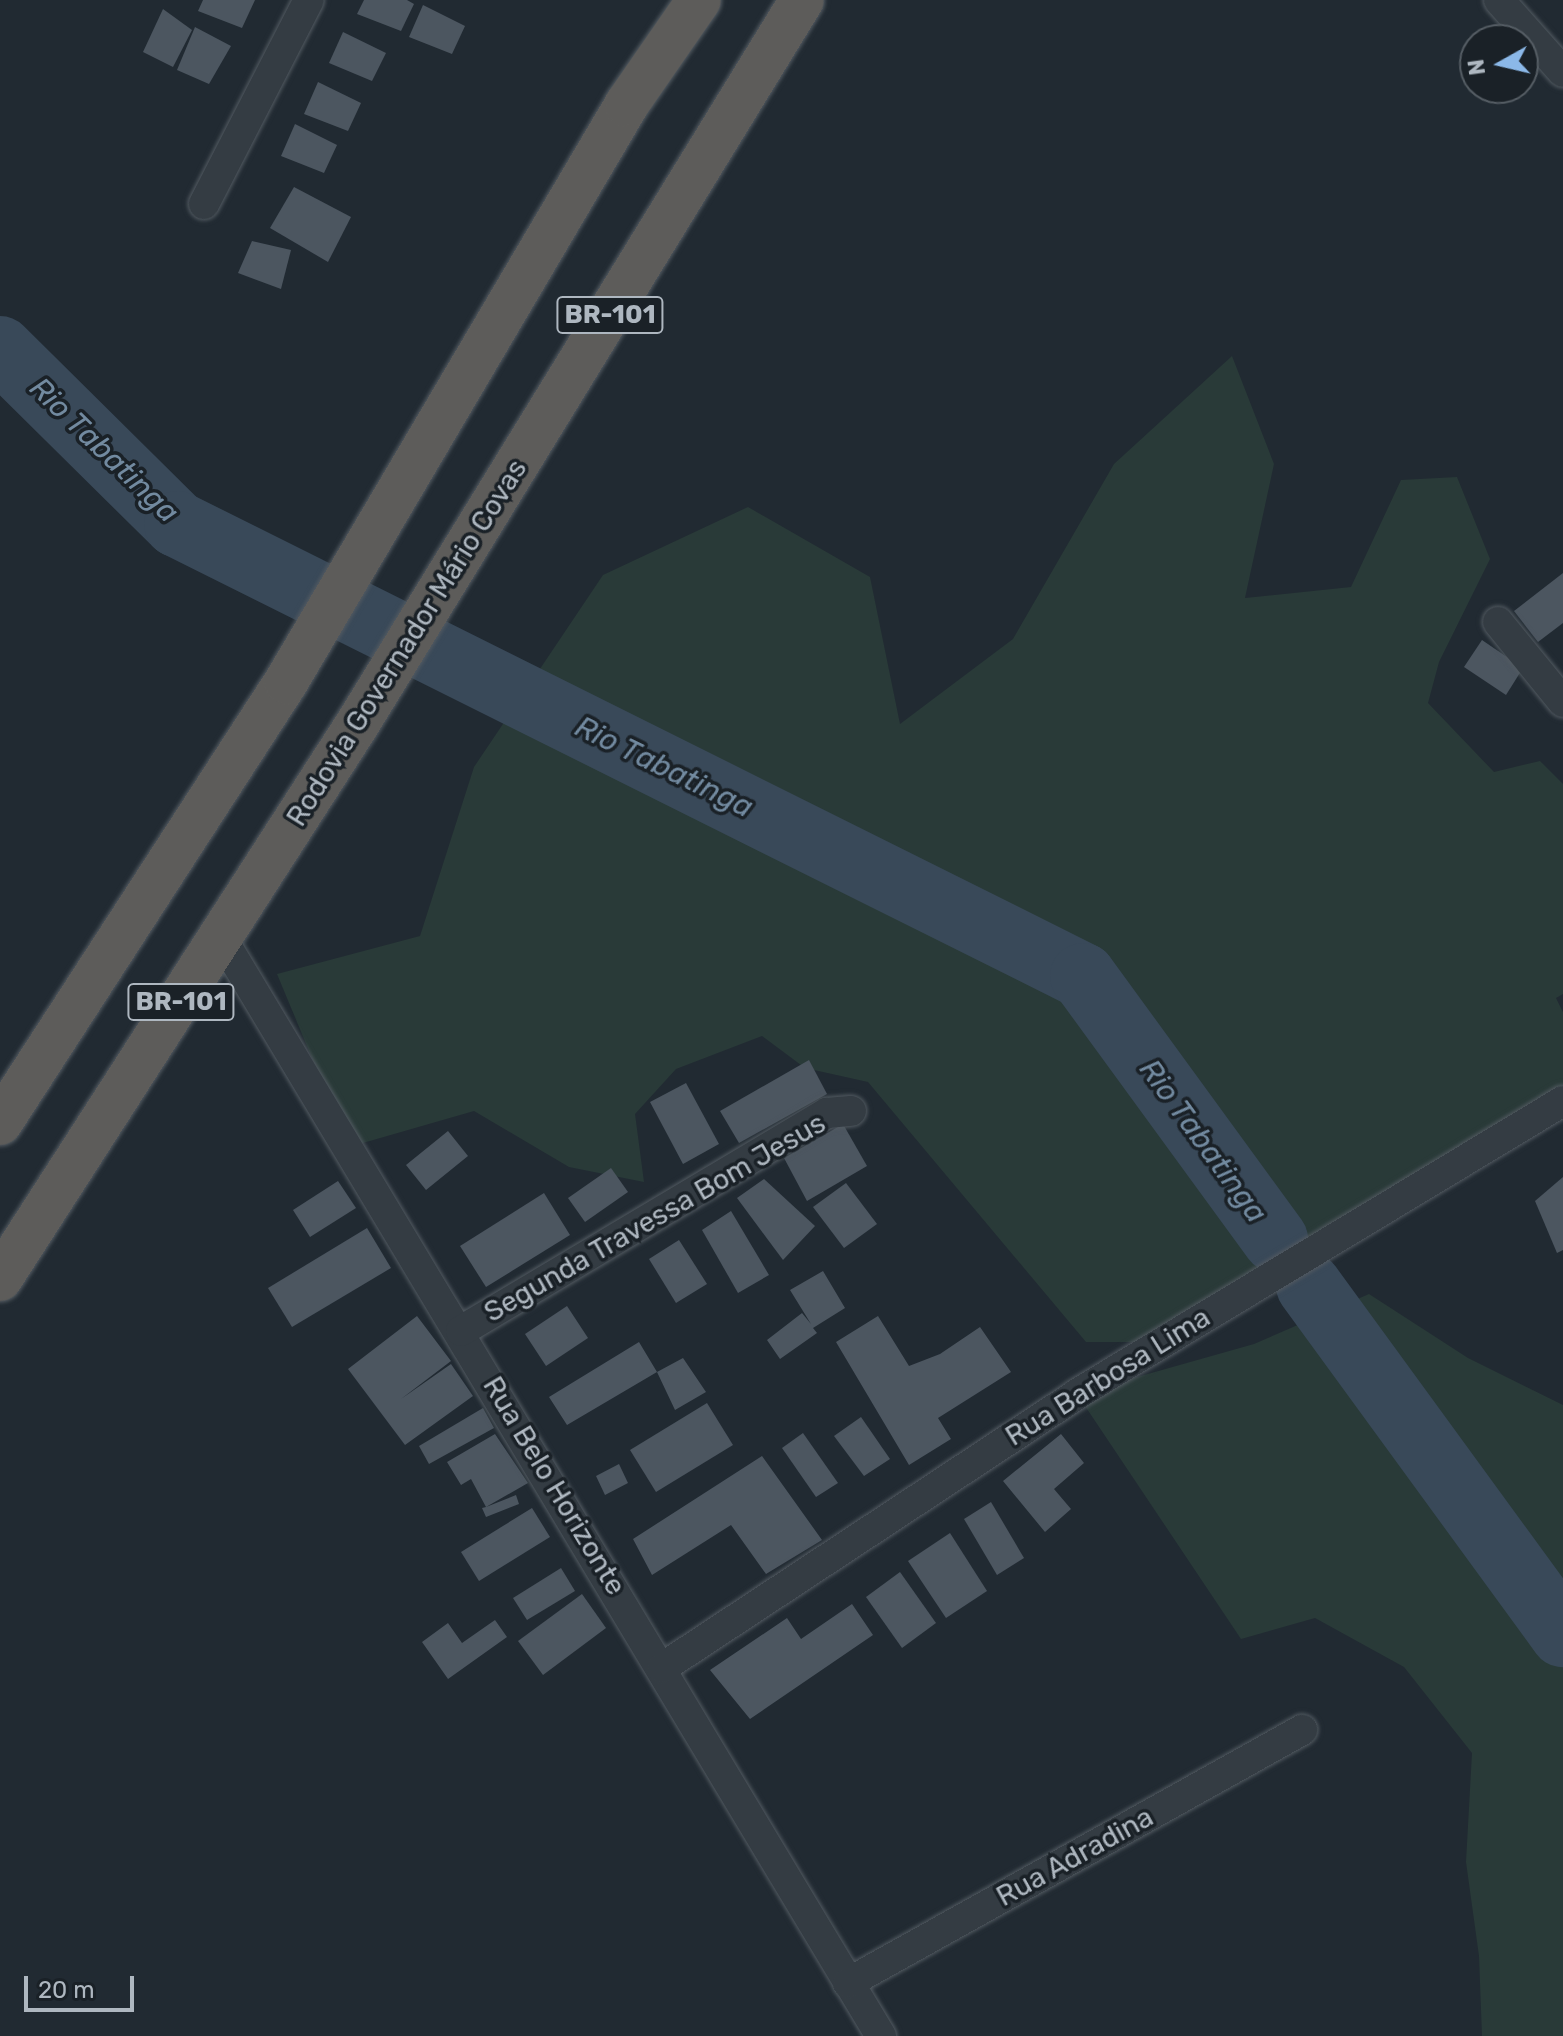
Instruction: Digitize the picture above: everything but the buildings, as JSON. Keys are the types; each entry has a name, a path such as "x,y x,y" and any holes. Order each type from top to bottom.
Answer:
{"highway":[{"name":"BR-101","path":"0,1123 286,682 627,104 699,0"},
{"name":"Rodovia Governador Mário Covas","path":"0,1279 222,939 417,629 802,0"}],"street":[{"path":"204,204 309,0"},
{"path":"1499,0 1563,72"},
{"path":"1498,622 1563,702"},
{"name":"Rua Belo Horizonte","path":"222,939 461,1331 881,2036"},
{"name":"Rua Barbosa Lima","path":"662,1668 1113,1372 1563,1101"},
{"name":"Segunda Travessa Bom Jesus","path":"461,1331 827,1113 851,1111"},
{"name":"Rua Adradina","path":"848,1983 1302,1730"}],"shaded area":[{"path":"1232,356 1274,464 1245,598 1351,587 1401,480 1457,477 1490,559 1439,662 1428,703 1494,772 1540,761 1563,784 1563,994 1556,998 1563,1012 1563,1101 1161,1342 1086,1342 868,1082 805,1068 762,1036 676,1069 635,1114 644,1182 569,1167 474,1111 349,1147 277,974 420,936 474,767 603,575 748,507 870,577 900,724 1013,639 1114,464"},
{"path":"1369,1294 1468,1358 1563,1405 1563,2036 1482,2036 1479,1956 1466,1862 1472,1753 1404,1667 1315,1618 1241,1639 1077,1394 1254,1344"}],"waterway":[{"name":"Rio Tabatinga","path":"0,349 177,524 1083,976 1275,1239"},
{"name":"Rio Tabatinga","path":"1309,1286 1563,1634"}]}
